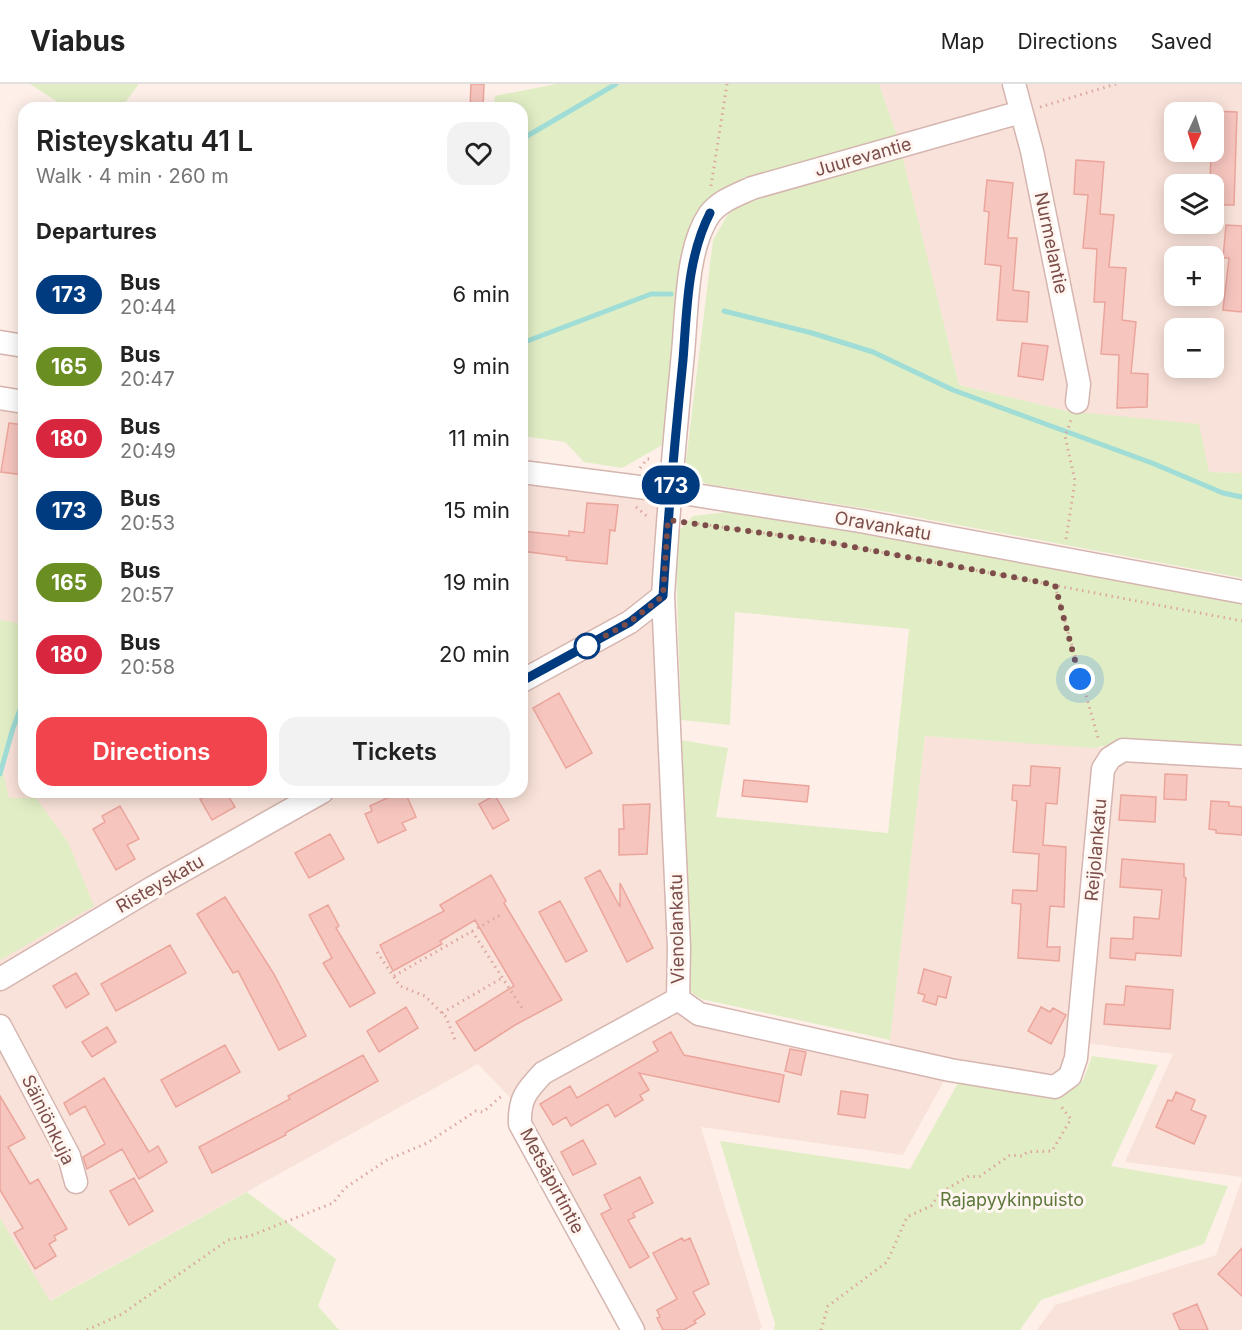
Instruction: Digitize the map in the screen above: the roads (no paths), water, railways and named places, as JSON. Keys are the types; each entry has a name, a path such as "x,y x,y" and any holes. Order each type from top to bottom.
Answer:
{"street":[{"name":"Nurmelantie","path":"1014,84 1032,151 1080,384 1077,402"},
{"name":"Juurevantie","path":"670,491 691,269 699,234 710,213 724,201 752,188 1022,112"},
{"path":"0,342 18,345"},
{"path":"0,398 18,401"},
{"name":"Oravankatu","path":"528,472 670,491 860,521 1242,592"},
{"path":"528,678 630,622 663,596 670,491"},
{"name":"Vienolankatu","path":"663,596 679,947 678,999 699,1014 950,1070 1048,1086"},
{"name":"Reijolankatu","path":"1048,1086 1055,1087 1070,1076 1076,1058 1103,769 1110,758 1123,750 1242,757"},
{"name":"Risteyskatu","path":"0,979 152,888 311,798"},
{"name":"Metsäpirtintie","path":"633,1330 520,1124 519,1107 526,1091 543,1073 678,999"},
{"name":"Säiniönkuja","path":"0,1026 69,1156 76,1182"}],"waterway":[{"path":"528,135 616,84"},
{"path":"528,341 651,294 671,294"},
{"path":"724,311 812,333 873,352 953,390 1152,463 1223,493 1242,497"},
{"path":"0,774 18,715"}],"park label":[{"name":"Rajapyykinpuisto","path":"1012,1200"}]}
